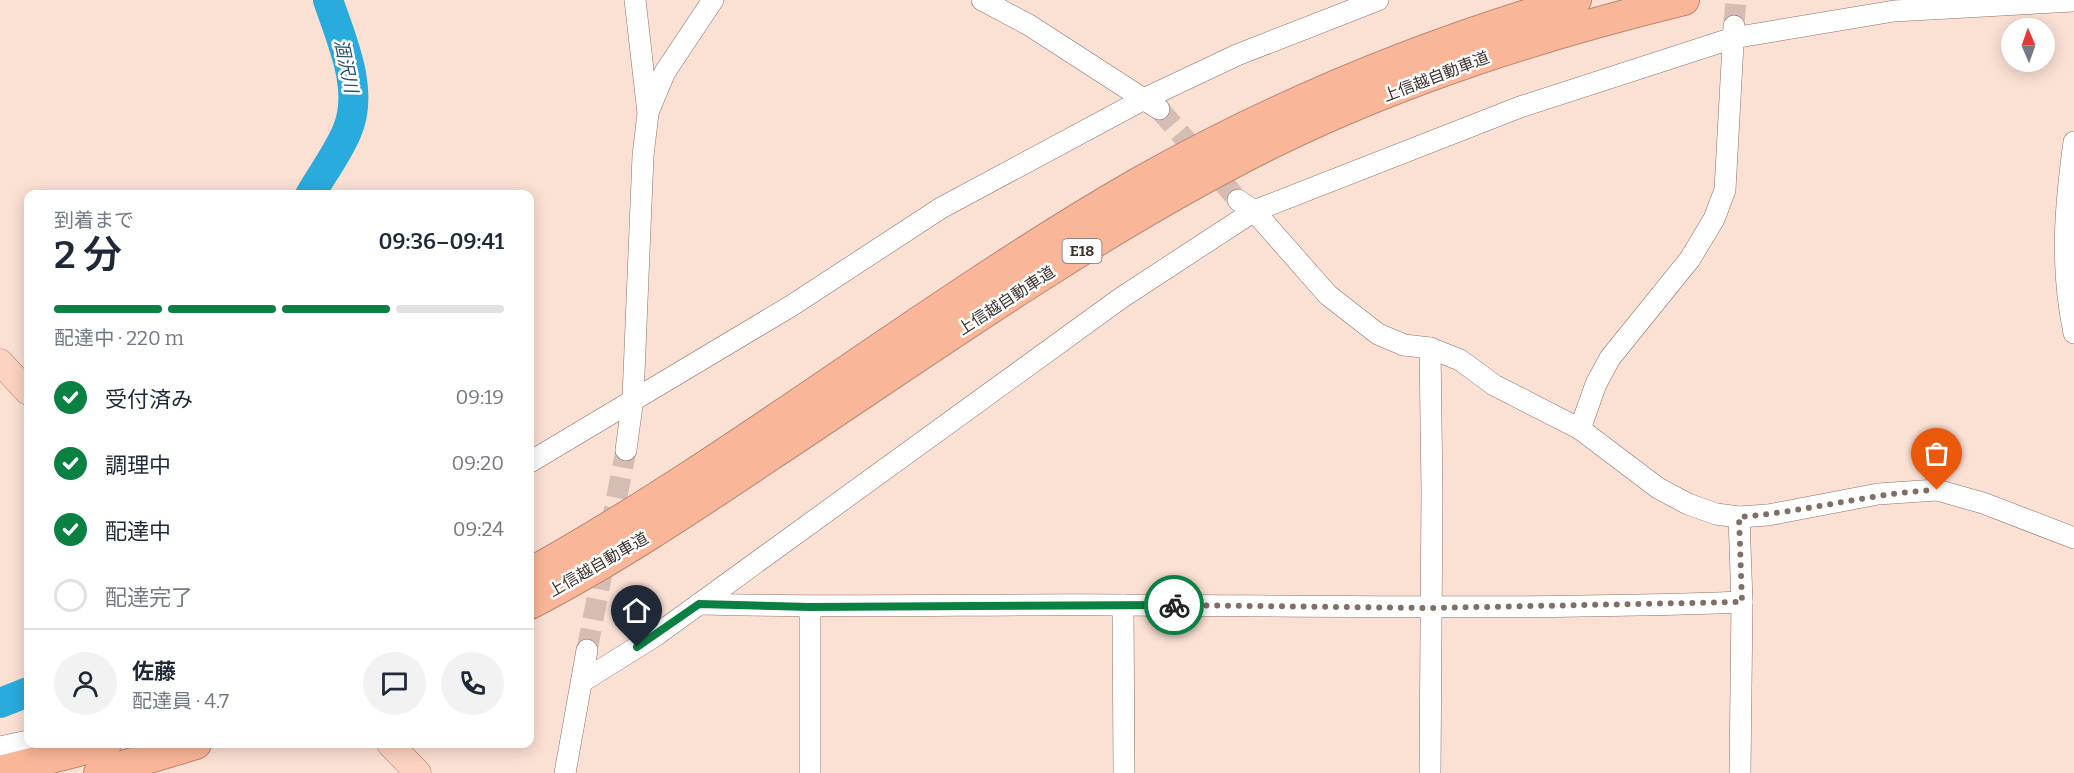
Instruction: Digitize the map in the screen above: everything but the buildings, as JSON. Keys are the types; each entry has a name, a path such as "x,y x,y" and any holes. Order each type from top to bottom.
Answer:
{"highway":[{"name":"上信越自動車道","path":"534,571 660,498 987,278 1138,183 1282,109 1370,71 1449,41 1576,0"},
{"name":"上信越自動車道","path":"534,602 674,519 1082,251 1233,163 1312,125 1469,62 1576,28 1684,0"},
{"path":"0,771 90,748"},
{"path":"99,773 183,748"}],"main road":[{"path":"0,362 24,388"},
{"path":"394,748 418,773"}],"street":[{"path":"626,450 633,399 643,156 648,113 635,0"},
{"path":"648,113 665,72 712,0"},
{"path":"982,0 1029,25 1152,103"},
{"path":"534,460 791,306 941,208 1152,103 1237,55 1378,0"},
{"path":"583,681 655,636 1246,206 1451,136 1520,107 1734,31 1894,11 2074,1"},
{"path":"1580,429 1596,384 1610,357 1690,259 1714,219 1725,190 1734,31"},
{"path":"2074,142 2063,234 2068,306 2074,333"},
{"path":"1246,206 1328,295 1378,334 1404,345 1430,348 1460,360 1494,385 1580,429 1658,488 1697,507 1739,517 1768,515 1878,494 1937,490 1983,503 2074,538"},
{"path":"1430,348 1432,493 1430,773"},
{"path":"1739,517 1742,602 1740,773"},
{"path":"699,604 810,607 1123,605 1430,608 1742,602"},
{"path":"1123,605 1124,773"},
{"path":"810,607 810,773"},
{"path":"565,773 587,650"},
{"path":"0,747 24,742"}],"waterway":[{"name":"涸沢川","path":"313,190 335,155 352,115 352,82 349,65 328,0"},
{"name":"涸沢川","path":"0,703 24,694"}],"tunnel":[{"path":"1734,25 1736,0"},
{"path":"1159,109 1238,200"},
{"path":"587,650 626,450"}],"way so far":[{"path":"1174,605 1430,608 1742,602 1739,517 1768,515 1878,494 1937,490"}],"route":[{"path":"637,647 699,604 810,607 1174,605"}]}
